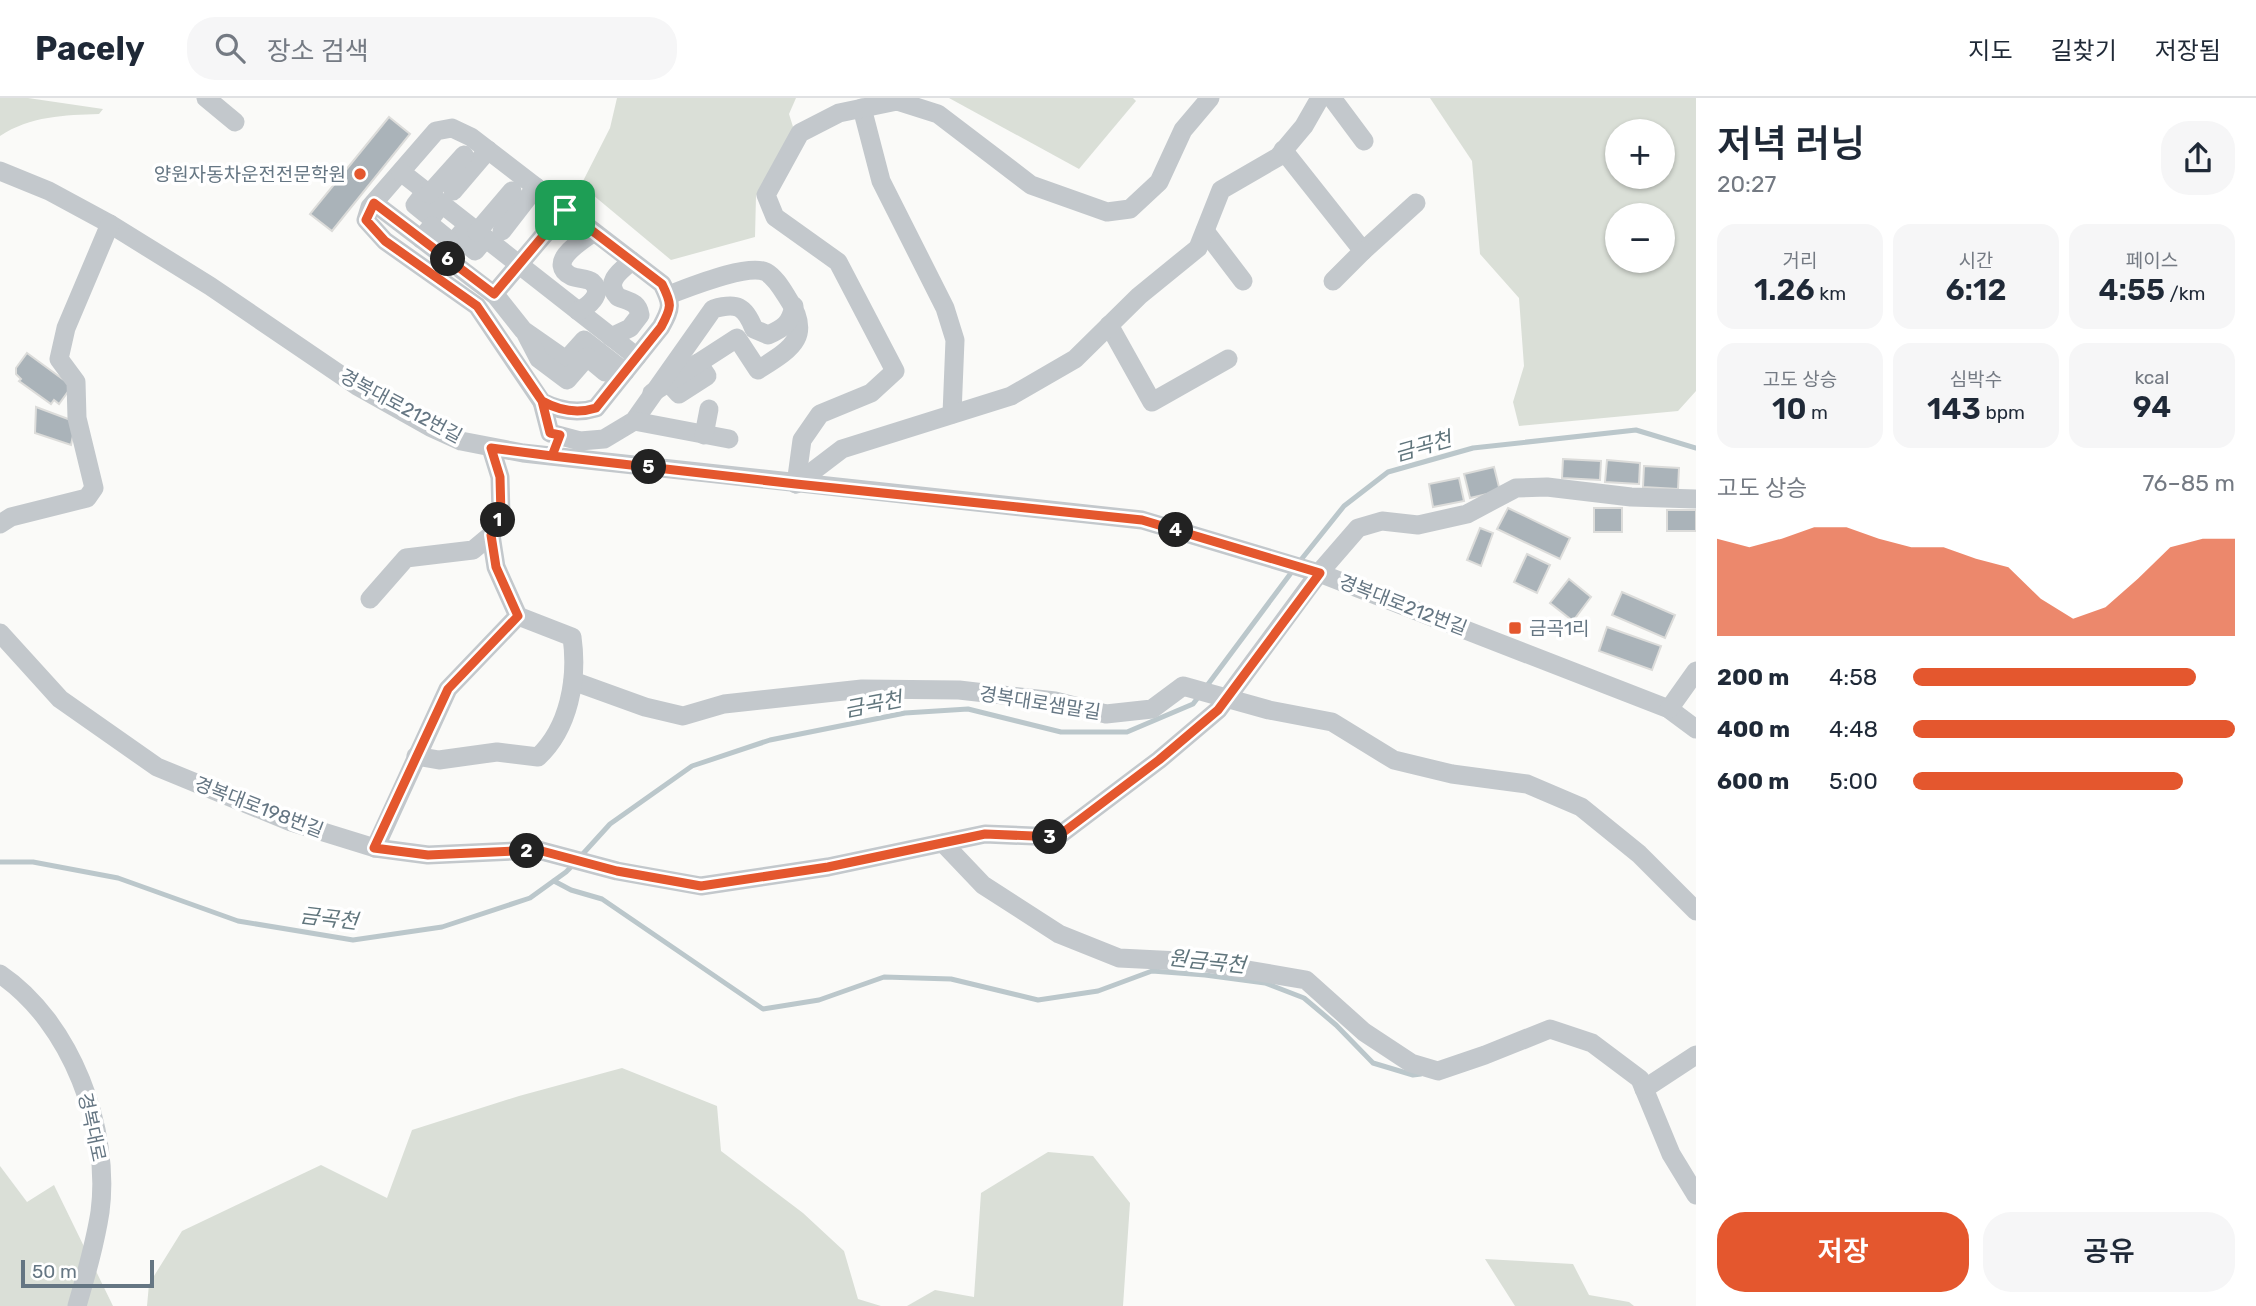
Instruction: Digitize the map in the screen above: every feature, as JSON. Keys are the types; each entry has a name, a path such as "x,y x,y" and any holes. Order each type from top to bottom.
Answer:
{"street":[{"path":"206,98 234,122"},
{"path":"796,484 802,440 820,414 871,393 895,371 838,262 775,217 766,195 800,134 839,113 897,101 938,114 1031,185 1107,212 1130,209 1158,182 1183,130 1210,98"},
{"path":"796,484 842,449 1011,396 1075,359 1139,296 1198,248 1221,190 1278,157 1304,126 1319,100 1364,141"},
{"path":"862,108 881,181 945,308 955,340 952,414"},
{"path":"542,401 553,407 580,413 596,408 661,327 669,313 671,301 662,284 471,137 452,128 436,131 374,203 366,220 385,241 477,306 542,401 550,433 580,441 604,439 634,421 660,388 713,309 740,306 748,314 754,329 768,335 783,329 790,321 794,306"},
{"path":"473,199 488,150"},
{"path":"1283,150 1363,251"},
{"name":"경복대로212번길","path":"0,171 49,191 110,224 210,286 357,386 461,441 552,456 1142,520 1320,573 1669,709 1696,729"},
{"path":"401,172 473,199 536,187"},
{"path":"473,199 519,265 611,337 627,370"},
{"path":"374,203 506,305 539,359 567,380 587,357 627,370"},
{"path":"1333,281 1416,203"},
{"path":"494,294 565,210"},
{"path":"0,524 11,517 88,498 94,488 77,418 76,382 59,359 66,328 110,224"},
{"path":"1205,231 1243,281"},
{"path":"578,311 589,306 596,291 590,281 568,274 563,269 562,260 594,232"},
{"path":"611,337 630,328 640,315 639,306 618,297 612,286 612,281 632,261"},
{"path":"660,388 737,338 758,370 789,351 800,335 794,306 779,284 766,272 752,271 716,277 668,295"},
{"path":"1109,325 1152,402 1227,359"},
{"path":"704,435 709,409"},
{"path":"634,421 729,439"},
{"path":"552,456 560,435"},
{"path":"370,599 406,558 473,550 491,535 501,516 500,477 491,448"},
{"name":"경복대로198번길","path":"0,633 60,699 157,767 291,822 374,848 428,855 538,850 617,871 701,886 828,867 985,834 1057,837 1159,760 1218,710 1223,698 1358,528 1382,521 1418,525 1467,514 1516,488 1547,486 1631,497 1696,499"},
{"path":"416,756 439,760 497,752 538,757 552,744 571,697 576,661 572,637 518,616 496,567 491,535"},
{"path":"374,848 448,689 518,616"},
{"path":"1669,709 1696,671"},
{"name":"경복대로샘말길","path":"573,681 645,707 683,716 724,704 862,689 959,690 1055,701 1106,714 1152,709 1183,685 1269,710 1332,722 1394,760 1452,774 1527,785 1581,807 1639,854 1696,911"},
{"path":"943,843 983,884 1059,934 1119,958 1200,962 1306,980 1364,1032 1411,1063 1438,1071 1549,1029 1592,1043 1640,1079 1671,1154 1696,1195"},
{"name":"경복대로","path":"0,974 40,1012 68,1052 83,1084 94,1125 101,1176 100,1211 92,1254 77,1306"},
{"path":"1644,1089 1696,1055"}],"shaded area":[{"path":"0,98 28,98 103,109 99,114 61,116 23,124 0,136"},
{"path":"617,98 796,98 789,114 794,130 756,196 755,237 671,260 581,185 610,128"},
{"path":"949,98 1133,98 1136,101 1079,169"},
{"path":"1430,98 1696,98 1696,391 1678,411 1519,426 1513,402 1524,366 1519,298 1480,254 1472,161"},
{"path":"622,1068 717,1106 721,1151 803,1213 844,1251 858,1299 881,1306 147,1306 149,1284 182,1231 321,1165 387,1198 412,1130 519,1096"},
{"path":"1048,1152 1093,1156 1130,1203 1123,1306 907,1306 935,1290 974,1297 981,1193"},
{"path":"0,1166 27,1202 54,1185 113,1306 0,1306"},
{"path":"1485,1259 1573,1264 1589,1295 1629,1302 1634,1306 1515,1306"}],"building":[{"name":"양원자동차운전전문학원","path":"389,117 410,134 332,231 310,214"},
{"path":"27,353 72,386 59,404 54,400 51,404 19,381 21,379 16,374 16,368"},
{"path":"36,407 76,422 71,445 35,433"},
{"path":"1563,459 1601,461 1600,480 1562,478"},
{"path":"1607,460 1640,463 1639,484 1605,482"},
{"path":"1644,466 1679,468 1678,489 1643,487"},
{"path":"1494,467 1500,491 1470,498 1464,474"},
{"path":"1459,478 1464,501 1433,507 1429,484"},
{"path":"1508,508 1570,538 1560,559 1497,529"},
{"path":"1594,508 1622,508 1622,532 1594,532"},
{"path":"1667,510 1696,510 1696,531 1667,531"},
{"path":"1480,528 1493,533 1481,566 1467,560"},
{"path":"1527,554 1550,565 1537,593 1514,582"},
{"path":"1569,579 1591,597 1573,621 1550,603"},
{"path":"1622,592 1675,615 1665,638 1612,615"},
{"path":"1607,627 1661,646 1652,670 1599,651"}],"waterway":[{"name":"금곡천","path":"1300,561 1344,506 1388,472 1473,448 1636,430 1696,448"},
{"name":"금곡천","path":"1206,687 1294,569"},
{"name":"금곡천","path":"580,857 610,824 692,766 770,740 905,713 968,709 1061,732 1127,732 1193,704 1200,695"},
{"name":"금곡천","path":"0,862 33,862 118,878 238,921 353,940 442,927 530,898 574,864"},
{"name":"원금곡천","path":"554,881 571,890 602,899 763,1009 819,1000 884,977 951,979 1038,1000 1098,991 1152,971 1205,975 1265,983 1304,998 1336,1025 1373,1063 1413,1075 1421,1074"}],"place":[{"name":"양원자동차운전전문학원","path":"360,174"},
{"name":"금곡1리","path":"1515,628"}],"route":[{"path":"565,210 494,294 374,203 366,220 385,241 477,306 542,401 550,433 560,435 552,456 1142,520 1320,573 1218,710 1159,760 1057,837 985,834 828,867 701,886 617,871 538,850 428,855 374,848 448,689 518,616 496,567 491,535 501,516 500,477 491,448 552,456 560,435 550,433 542,401 553,407 580,413 596,408 661,327 669,313 671,301 662,284 565,210"}]}
